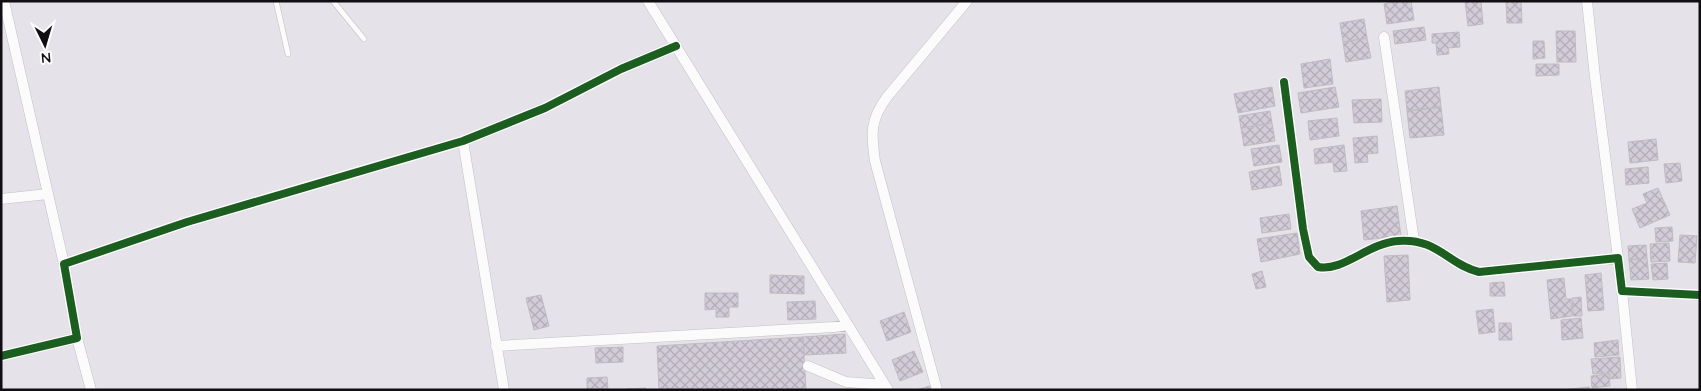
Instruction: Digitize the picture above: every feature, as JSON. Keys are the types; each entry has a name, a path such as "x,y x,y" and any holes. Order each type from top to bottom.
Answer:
{"street":[{"path":"4,1 64,264 77,338 91,390"},
{"path":"648,1 887,387"},
{"path":"938,390 875,161 873,123 876,112 887,97 967,1"},
{"path":"1588,1 1594,77 1618,258 1632,390"},
{"path":"1384,37 1414,241"},
{"path":"64,264 187,222 463,141 545,108 621,69 676,46"},
{"path":"1284,82 1303,229 1309,257 1314,264 1322,268 1338,266 1373,246 1397,241 1414,241 1438,248 1460,265 1480,272 1618,258"},
{"path":"463,141 504,390"},
{"path":"1,199 48,194"},
{"path":"1622,291 1700,295"},
{"path":"496,346 652,339 834,328 848,325"},
{"path":"1,356 77,338"},
{"path":"808,366 846,382 887,387"}],"lane":[{"path":"276,1 288,54"},
{"path":"333,1 364,39"}],"building":[{"path":"1411,1 1414,20 1387,24 1384,4"},
{"path":"1465,1 1481,1 1483,24 1468,26"},
{"path":"1506,1 1521,1 1522,23 1507,23"},
{"path":"1364,19 1367,38 1343,42 1340,23"},
{"path":"1424,27 1426,40 1395,44 1393,31"},
{"path":"1556,31 1575,31 1576,62 1557,62"},
{"path":"1459,32 1460,47 1448,48 1449,54 1437,55 1436,43 1432,43 1432,34"},
{"path":"1367,38 1371,58 1346,62 1343,42"},
{"path":"1533,41 1544,41 1545,58 1533,59"},
{"path":"1330,59 1333,84 1304,88 1301,64"},
{"path":"1536,64 1559,64 1559,75 1536,76"},
{"path":"1272,87 1275,106 1238,113 1234,94"},
{"path":"1335,87 1339,107 1301,113 1298,93"},
{"path":"1439,87 1441,107 1407,111 1405,91"},
{"path":"1381,99 1382,122 1354,123 1352,100"},
{"path":"1441,107 1444,135 1410,138 1407,111"},
{"path":"1270,111 1272,123 1241,128 1239,116"},
{"path":"1337,118 1339,136 1310,140 1308,121"},
{"path":"1272,123 1275,141 1244,146 1241,128"},
{"path":"1377,136 1378,153 1367,154 1368,162 1355,163 1353,138"},
{"path":"1656,139 1658,160 1630,163 1628,142"},
{"path":"1279,145 1282,162 1254,166 1251,149"},
{"path":"1344,145 1347,171 1334,172 1333,162 1315,164 1314,149"},
{"path":"1680,163 1682,181 1666,183 1664,164"},
{"path":"1279,166 1282,185 1252,190 1249,172"},
{"path":"1648,167 1649,183 1626,185 1625,169"},
{"path":"1658,188 1670,215 1640,228 1632,209 1647,203 1643,194"},
{"path":"1397,206 1401,236 1364,240 1361,211"},
{"path":"1289,214 1291,229 1262,233 1260,218"},
{"path":"1672,227 1673,241 1656,242 1655,228"},
{"path":"1297,233 1300,254 1261,262 1257,239"},
{"path":"1680,235 1697,236 1695,263 1678,262"},
{"path":"1669,243 1670,261 1651,262 1650,244"},
{"path":"1646,245 1647,258 1629,260 1628,246"},
{"path":"1408,255 1410,300 1387,302 1384,256"},
{"path":"1647,258 1649,279 1631,280 1629,260"},
{"path":"1667,263 1668,279 1653,280 1651,264"},
{"path":"1262,271 1266,287 1256,289 1252,274"},
{"path":"1601,273 1604,310 1588,311 1585,275"},
{"path":"770,275 804,276 804,294 770,293"},
{"path":"1564,278 1566,299 1571,299 1572,316 1551,319 1547,280"},
{"path":"1504,282 1505,296 1490,296 1490,283"},
{"path":"705,293 738,293 738,307 729,307 729,317 716,317 716,309 705,310"},
{"path":"541,295 549,326 534,330 526,298"},
{"path":"1581,297 1582,316 1573,316 1572,298"},
{"path":"815,301 816,319 788,320 787,302"},
{"path":"1493,309 1495,332 1479,334 1476,311"},
{"path":"904,312 911,332 887,341 880,321"},
{"path":"1581,318 1583,338 1562,340 1561,320"},
{"path":"1499,323 1511,323 1512,340 1499,340"},
{"path":"845,334 846,353 804,355 803,337"},
{"path":"803,337 806,390 659,390 657,346"},
{"path":"1618,340 1619,355 1595,357 1594,343"},
{"path":"623,347 623,362 596,363 595,348"},
{"path":"914,351 923,372 900,381 892,360"},
{"path":"1620,357 1621,378 1610,379 1610,373 1593,374 1591,359"},
{"path":"1609,374 1610,386 1592,388 1591,376"},
{"path":"607,377 608,390 587,390 587,378"},
{"path":"930,386 931,390 916,390"},
{"path":"1589,387 1589,390 1562,390"},
{"path":"646,388 646,390 626,390 626,389"}],"cycle path":[{"path":"1,356 77,338 64,264 187,222 463,141 545,108 621,69 676,46"},
{"path":"1284,82 1303,229 1309,257 1318,267 1337,265 1387,243 1412,241 1433,247 1458,263 1479,272 1618,258 1622,291 1700,295"}]}
